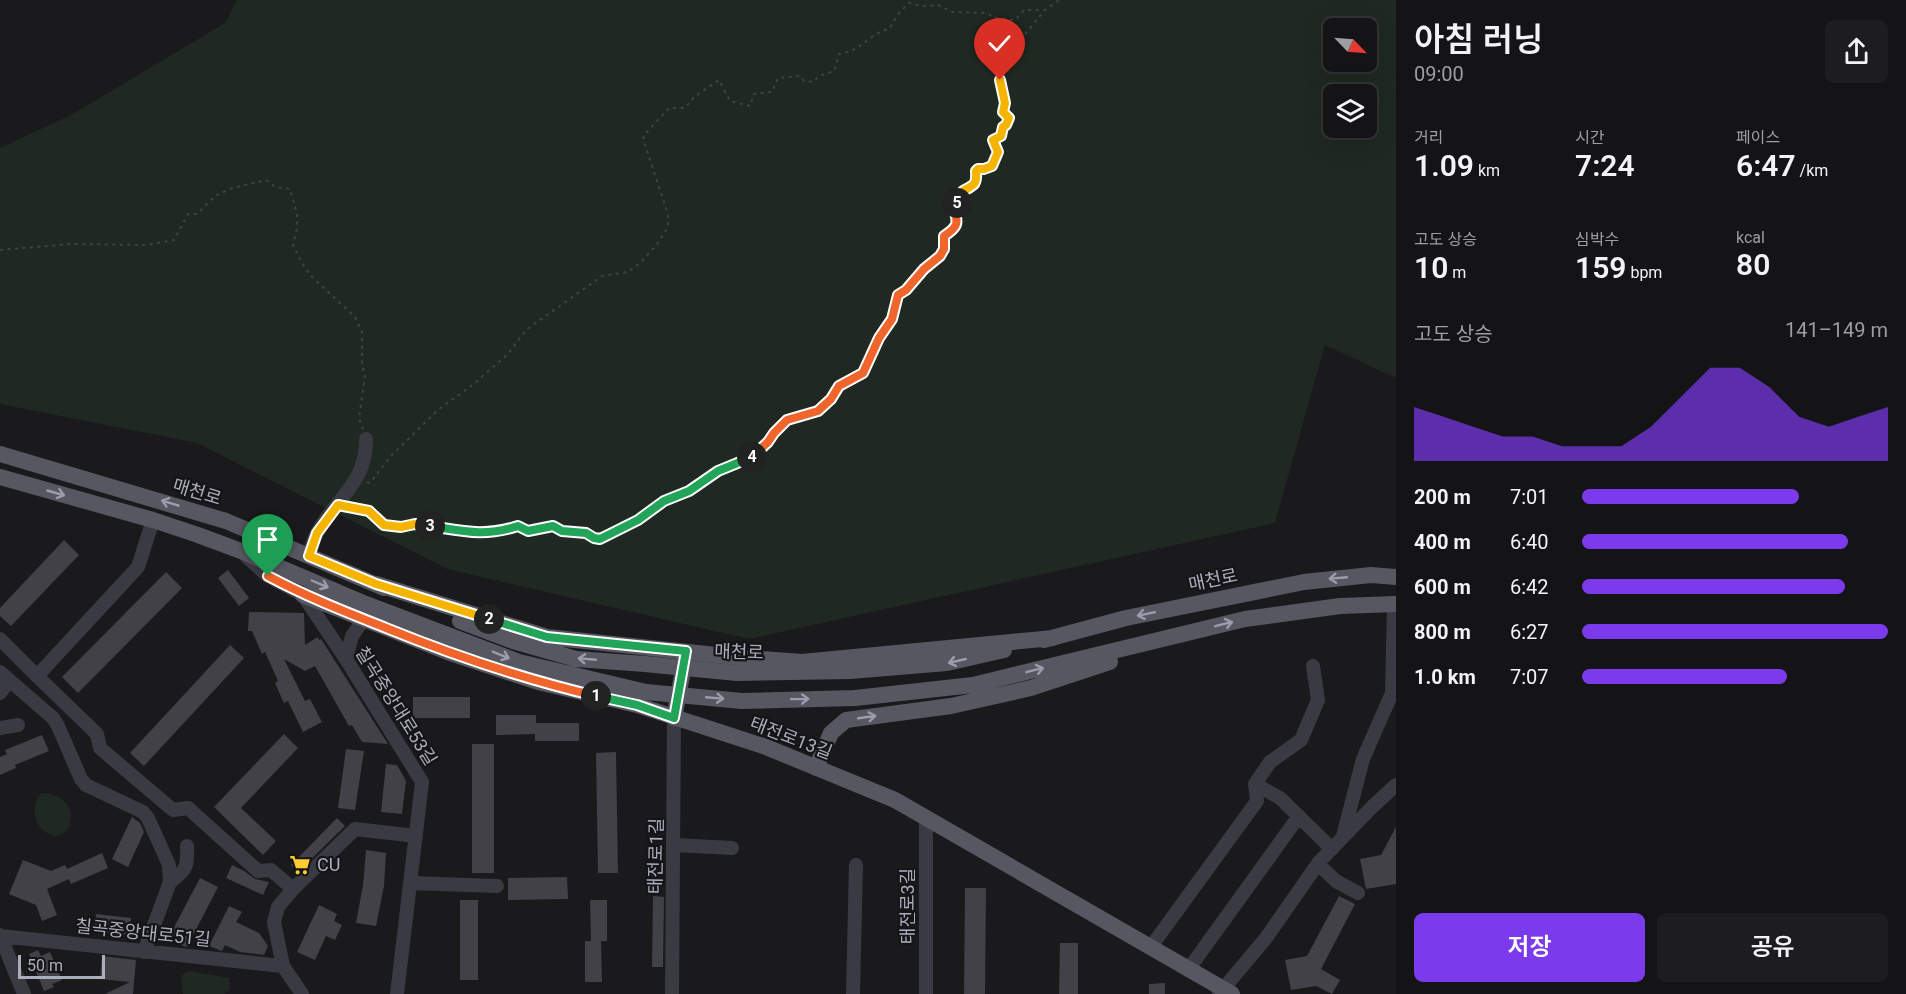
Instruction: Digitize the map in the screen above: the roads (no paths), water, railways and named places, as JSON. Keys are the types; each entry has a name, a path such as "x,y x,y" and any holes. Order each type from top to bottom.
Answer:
{"main road":[{"name":"매천로","path":"0,454 226,521 443,614 513,641 576,658 737,673 850,671 947,663 1126,618 1304,582 1371,575 1396,577"},
{"path":"0,477 153,520 241,551 366,604 519,662 646,692 742,701 855,698 974,685 1245,619 1340,606 1395,604"},
{"path":"376,584 547,637 802,662 1053,638"},
{"name":"태전로13길","path":"303,595 453,654 538,682 637,705 766,747 895,801 1224,992"},
{"path":"816,768 831,733 846,720 951,706 1031,688 1130,655 1163,639"},
{"path":"674,718 686,651"}],"street":[{"path":"309,556 317,533 357,480 367,452 366,439"},
{"path":"37,676 138,567 153,520"},
{"name":"칠곡중앙대로53길","path":"241,551 268,576 303,595 346,659 422,782 398,994"},
{"path":"1337,843 1363,759 1392,693 1395,604"},
{"path":"346,659 352,636 364,619"},
{"path":"0,639 98,734 100,748 173,810 188,808 258,871 271,870 293,889"},
{"path":"1150,948 1257,801 1255,784 1270,762 1301,740 1318,700 1313,666"},
{"path":"0,693 5,676 53,718 81,779 86,785 143,812 148,818 169,865 170,882 144,952"},
{"name":"태전로1길","path":"672,994 674,718"},
{"path":"0,728 18,725"},
{"path":"1255,784 1280,798 1299,816 1337,843"},
{"path":"1224,992 1266,938 1318,864 1337,843 1394,791"},
{"path":"1188,970 1299,816"},
{"name":"태전로3길","path":"926,817 926,994"},
{"path":"302,994 283,966 274,922 278,907 293,889 356,829 416,836"},
{"path":"674,845 732,848"},
{"path":"170,882 187,867 187,846"},
{"path":"1318,864 1336,881 1358,893"},
{"path":"853,994 856,865"},
{"path":"411,883 498,886"},
{"name":"칠곡중앙대로51길","path":"24,994 0,936 283,966"}],"place":[{"name":"CU","path":"300,865"}]}
